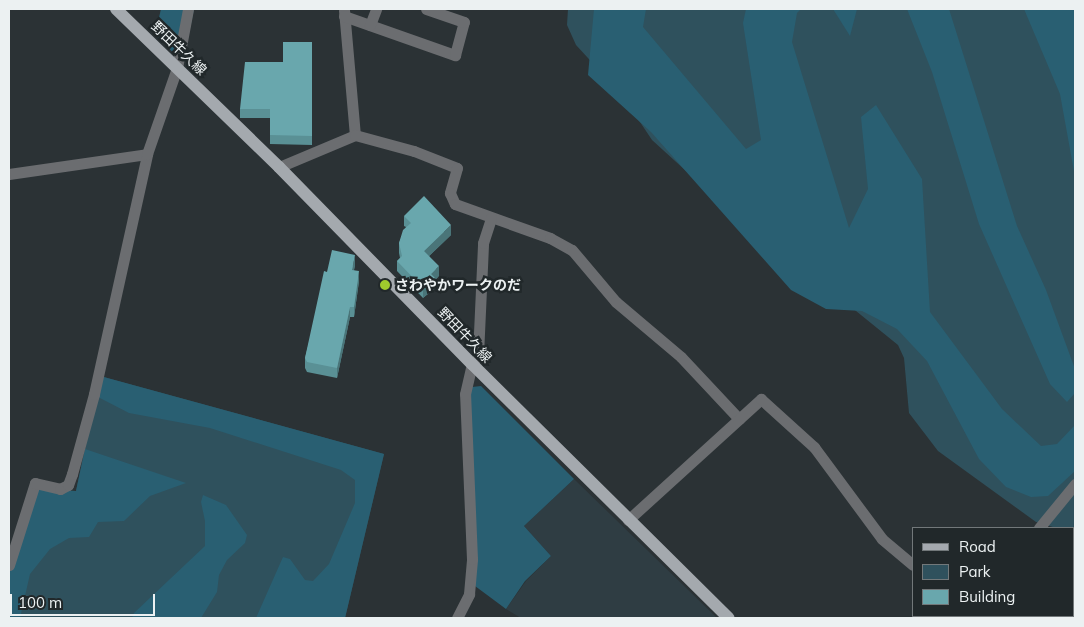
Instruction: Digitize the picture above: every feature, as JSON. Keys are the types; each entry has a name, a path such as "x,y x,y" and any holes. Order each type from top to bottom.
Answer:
{"main road":[{"name":"野田牛久線","path":"116,9 279,167 472,364 729,618"}],"street":[{"path":"9,565 35,483 60,489 68,484 72,474 94,394 147,154 178,68 188,9"},
{"path":"370,25 376,9"},
{"path":"355,135 344,13 370,25 456,55 464,22 426,9"},
{"path":"279,167 355,135 414,151 457,168 450,193 455,204 550,238 572,250 616,302 681,357 739,419"},
{"path":"9,174 147,154"},
{"path":"457,618 469,594 472,559 466,394 472,364 478,355 483,243 491,218"},
{"path":"628,520 760,399 814,447 882,539 912,564"},
{"path":"1040,527 1075,484"}],"shaded area":[{"path":"161,9 194,9 183,63 155,34"},
{"path":"594,9 646,9 643,27 746,149 761,140 743,23 746,9 801,9 797,13 792,42 849,228 868,189 861,117 876,105 922,179 930,312 1002,409 1041,446 1057,444 1075,425 1075,471 1048,496 1031,497 1006,487 979,459 927,361 897,329 862,311 826,309 791,290 651,132 588,75"},
{"path":"833,9 857,9 850,36"},
{"path":"907,9 949,9 1017,226 1046,290 1075,369 1075,393 1067,402 1050,384 979,224 932,72"},
{"path":"1024,9 1075,9 1075,177 1060,94"},
{"path":"100,376 384,454 345,618 256,618 283,557 290,559 305,580 313,581 329,564 355,503 355,480 341,470 210,428 129,413 96,396"},
{"path":"481,386 574,479 524,526 551,556 525,581 506,609 475,586 469,398 472,387"},
{"path":"85,449 186,483 150,496 124,521 98,522 89,537 69,538 50,549 30,574 20,618 9,618 9,556 37,489 76,491"},
{"path":"574,479 717,618 521,618 506,609 526,581 551,556 524,526"},
{"path":"203,495 226,505 247,535 245,543 227,560 219,575 217,592 201,618 132,618 134,613 205,546 205,521 201,502"}],"green space":[{"path":"568,9 1075,9 1075,534 1074,527 1053,527 1036,522 938,451 909,413 904,358 898,345 708,191 652,140 622,95 576,45 567,25"},
{"path":"100,376 384,454 345,618 9,618 37,489 76,491"}],"building":[{"path":"283,42 312,42 312,136 270,135 270,109 240,109 245,62 283,62"},
{"path":"424,196 451,225 424,251 439,266 431,274 435,278 423,288 397,261 402,256 399,243 403,230 411,223 404,216"},
{"path":"332,250 355,255 352,270 359,271 354,307 350,307 337,368 307,362 305,358 324,271 327,272"}],"place":[{"name":"さわやかワークのだ","path":"385,285"}]}
